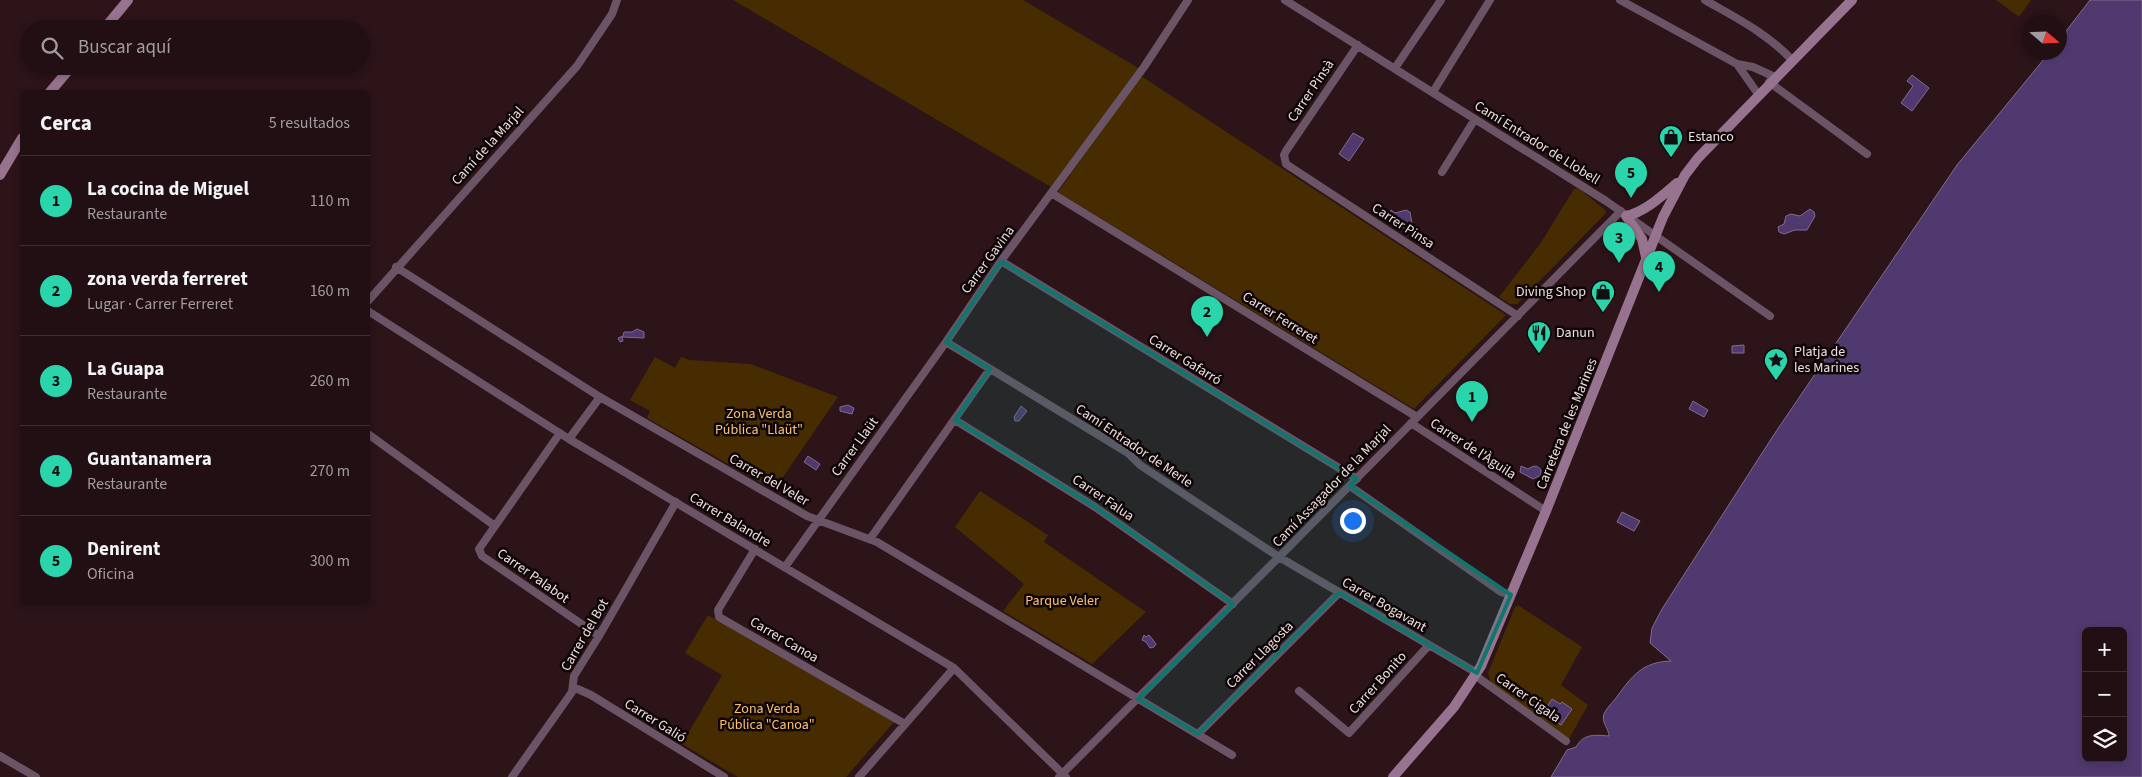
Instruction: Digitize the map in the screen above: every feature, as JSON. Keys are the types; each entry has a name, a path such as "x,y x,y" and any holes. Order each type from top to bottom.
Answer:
{"main road":[{"path":"111,20 128,0"},
{"name":"Carretera de les Marines","path":"1394,777 1454,706 1476,675 1546,511 1656,234 1671,200 1685,175 1715,139 1852,0"},
{"path":"52,90 64,75"},
{"path":"0,176 20,141"},
{"path":"1646,258 1642,239 1624,214 1636,212 1663,196 1685,175"}],"street":[{"name":"Camí de la Marjal","path":"370,300 396,267 577,66 612,14 617,0"},
{"name":"Carrer Gavina","path":"946,342 1001,261 1053,194 1144,67 1188,0"},
{"name":"Camí Entrador de Llobell","path":"1285,0 1396,68 1656,234 1770,316"},
{"path":"1396,68 1441,0"},
{"path":"1433,92 1490,0"},
{"path":"1620,0 1737,64 1754,67 1867,154"},
{"path":"1705,0 1760,31 1780,47 1792,60"},
{"name":"Carrer Pinsà","path":"1286,151 1358,45"},
{"path":"1737,64 1758,94"},
{"path":"1442,172 1475,119"},
{"name":"Carrer Pinsa","path":"1286,151 1284,155 1286,164 1518,316"},
{"name":"Carrer Ferreret","path":"1053,194 1414,420"},
{"name":"Camí Assagador de la Marjal","path":"1063,776 1414,420 1624,214"},
{"name":"Carrer Gafarró","path":"1001,261 1357,479"},
{"name":"Carrer del Veler","path":"396,267 600,397 807,516 870,539 1138,699"},
{"name":"Carrer Balandre","path":"370,312 569,439 954,668 1063,776"},
{"name":"Camí Entrador de Merle","path":"946,342 1128,454 1140,465 1279,558"},
{"name":"Carrer Llaüt","path":"785,567 946,342"},
{"path":"870,539 990,370"},
{"path":"569,439 600,397"},
{"name":"Carrer Falua","path":"955,420 1095,507 1233,604"},
{"name":"Carrer de l'Àguila","path":"1414,420 1546,511"},
{"name":"Carrer Palabot","path":"560,433 479,550 482,556 599,636"},
{"name":"Carrer Palabot","path":"370,435 495,526"},
{"path":"1350,486 1501,592 1511,596"},
{"name":"Carrer del Bot","path":"512,777 572,692 574,676 676,502"},
{"name":"Carrer Canoa","path":"754,549 718,610 719,617 905,724"},
{"name":"Carrer Bogavant","path":"1279,558 1429,645 1476,675"},
{"name":"Carrer Llagosta","path":"1198,734 1339,593"},
{"name":"Carrer Bonito","path":"1299,690 1349,733 1429,645"},
{"path":"859,777 954,668"},
{"name":"Carrer Cigala","path":"1476,675 1566,741"},
{"name":"Carrer Galió","path":"573,687 591,695 724,777"},
{"path":"1138,699 1232,755"},
{"path":"0,756 36,777"}],"highlighted area":[{"path":"1001,261 1357,479 1350,486 1511,595 1477,673 1339,593 1198,734 1138,699 1233,604 1095,507 955,420 990,369 946,342"}],"green space":[{"path":"733,0 1023,0 1140,69 1051,187"},
{"path":"1996,0 2031,0 2019,17"},
{"path":"1141,76 1506,315 1414,409 1058,192"},
{"path":"1578,188 1604,209 1606,213 1517,304 1510,304 1499,297 1540,244 1574,189"},
{"name":"Zona Verda Pública \"Llaüt\"","path":"655,357 675,368 681,357 690,360 751,364 838,397 774,490 647,418 650,411 630,400"},
{"name":"Parque Veler","path":"980,491 1048,535 1044,542 1146,612 1092,664 1003,611 1024,584 955,527"},
{"path":"1518,605 1582,647 1561,685 1588,705 1569,739 1491,684 1488,673 1515,607"},
{"name":"Zona Verda Pública \"Canoa\"","path":"708,615 894,722 846,777 738,777 682,744 722,675 685,653"}],"shaded area":[{"path":"2090,0 2142,0 2142,777 1551,777 1567,750 1576,747 1586,737 1595,735 1609,736 1603,717 1604,714 1633,677 1652,664 1671,661 1650,643 1652,628 1662,609 1773,436 1957,165 2043,60 2067,60 2067,30"},
{"path":"1912,75 1929,88 1912,111 1901,103 1913,86 1907,81"},
{"path":"1353,133 1364,139 1349,161 1339,154"},
{"path":"1810,209 1814,212 1815,216 1807,230 1795,230 1784,234 1779,232 1778,227 1784,224 1786,216 1791,214 1800,216"},
{"path":"1391,210 1395,213 1406,210 1410,212 1413,229 1407,230 1388,217"},
{"path":"637,329 644,332 644,338 622,337 623,341 620,342 618,338 623,336 624,332 632,332"},
{"path":"1744,345 1744,353 1732,353 1732,346"},
{"path":"1693,401 1708,410 1704,417 1689,409"},
{"path":"848,405 854,408 852,414 840,411 840,407"},
{"path":"1021,406 1027,411 1019,421 1015,421 1014,417"},
{"path":"808,456 820,464 816,470 804,462"},
{"path":"1521,466 1528,469 1536,466 1541,470 1541,475 1533,479 1520,472"},
{"path":"1622,512 1640,521 1634,531 1617,522"},
{"path":"1144,635 1146,637 1149,635 1156,644 1154,647 1150,648 1142,640"},
{"path":"1552,699 1560,704 1562,702 1572,709 1561,725 1546,715 1551,709 1548,705"}],"place":[{"name":"Estanco","path":"1671,158"},
{"name":"Denirent","path":"1631,198"},
{"name":"La Guapa","path":"1619,263"},
{"name":"Guantanamera","path":"1659,292"},
{"name":"Diving Shop","path":"1603,313"},
{"name":"zona verda ferreret","path":"1207,337"},
{"name":"Danun","path":"1539,354"},
{"name":"Platja de les Marines","path":"1776,381"},
{"name":"La cocina de Miguel","path":"1472,422"}]}
